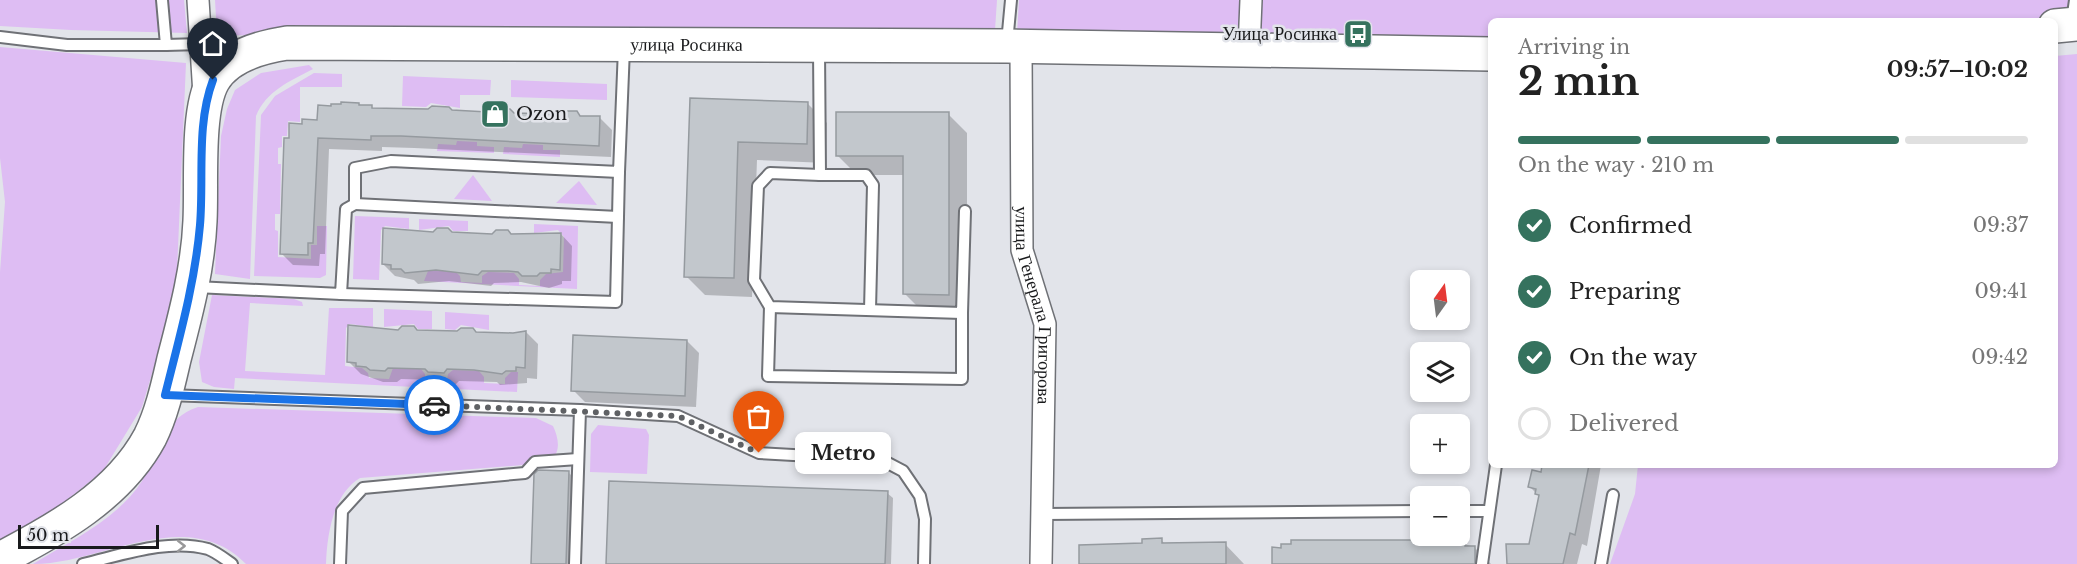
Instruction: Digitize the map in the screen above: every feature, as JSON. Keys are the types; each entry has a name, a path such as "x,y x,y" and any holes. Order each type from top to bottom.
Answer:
{"main road":[{"name":"улица Росинка","path":"0,559 32,543 90,505 124,472 150,437 165,395 193,287 200,224 205,102 213,80 230,64 251,51 287,43 1014,46 1488,54"}],"street":[{"path":"198,0 205,102"},
{"path":"1249,50 1251,0"},
{"name":"улица Генерала Григорова","path":"1014,46 1022,250 1045,324 1041,564"}],"lane":[{"path":"162,0 166,45"},
{"path":"1011,0 1014,46"},
{"path":"0,37 67,45 201,44"},
{"path":"193,287 616,302 624,44"},
{"path":"819,45 820,175"},
{"path":"355,204 355,168 372,162 619,172"},
{"path":"870,310 873,185 866,176 770,173 758,186 754,280 770,308 768,376 962,379 965,212"},
{"path":"341,294 346,209 355,204 618,217"},
{"path":"770,308 962,313"},
{"path":"165,395 580,410 678,416 759,453 882,460 903,471 920,496 925,519 924,564"},
{"path":"575,564 580,410"},
{"path":"340,564 342,511 363,488 525,473 536,462 578,459"},
{"path":"1482,564 1496,468"},
{"path":"1601,564 1613,495"},
{"path":"1470,511 1489,511"},
{"path":"1043,514 1410,512"},
{"path":"83,564 146,550 183,545 210,550 232,564"}],"shaded area":[{"path":"0,0 184,0 187,33 0,26"},
{"path":"215,0 997,0 994,45 217,35"},
{"path":"1019,0 2070,0 2067,23 2058,22 2058,18 1488,18 1488,56 1016,50"},
{"path":"0,47 186,63 176,294 142,407 103,471 42,520 0,547 0,272 5,202 0,158"},
{"path":"2077,54 2077,564 1610,564 1635,494 1638,468 2058,468 2058,56"},
{"path":"309,65 313,69 272,93 260,107 256,116 250,279 215,274 221,136 227,109 235,90 261,73"},
{"path":"314,73 342,74 342,87 300,87 300,122 288,121 287,136 282,136 282,147 278,148 278,164 281,164 280,214 275,214 275,230 278,231 278,257 311,259 311,245 317,245 317,226 327,226 326,275 320,278 254,276 261,115 275,96"},
{"path":"403,76 491,80 490,95 460,95 460,108 431,103 426,107 402,106"},
{"path":"511,80 607,84 607,100 511,97"},
{"path":"457,141 477,142 477,146 494,147 494,153 437,151 438,144 456,145"},
{"path":"523,144 543,145 543,150 560,150 560,157 503,154 504,147 522,148"},
{"path":"473,175 492,201 454,199"},
{"path":"579,181 597,205 556,203"},
{"path":"355,216 409,218 409,229 385,226 381,230 379,280 353,279"},
{"path":"419,219 468,221 468,231 453,231 449,226 419,230"},
{"path":"534,224 578,226 577,289 424,281 428,271 455,271 460,276 461,282 482,283 482,276 488,272 514,273 519,279 519,285 540,286 540,280 546,274 563,272 564,237 558,230 534,233"},
{"path":"212,295 294,299 302,302 303,306 250,303 245,371 325,375 329,308 373,308 373,327 350,324 346,328 345,366 362,368 368,373 369,378 389,379 393,368 421,369 425,374 425,380 447,381 448,374 453,370 479,371 484,377 484,383 505,384 505,378 511,372 518,372 517,392 235,378 234,389 214,387 202,382 199,362"},
{"path":"384,309 432,311 432,329 418,329 414,324 384,327"},
{"path":"445,312 489,315 489,330 461,325 455,330 445,329"},
{"path":"198,407 536,418 553,426 558,446 555,455 547,463 360,478 343,494 333,516 326,564 246,564 223,546 198,538 171,537 143,541 60,561 33,564 92,528 120,507 142,481 170,427 177,419"},
{"path":"598,425 646,429 649,435 647,474 590,472 591,434"}],"building":[{"path":"690,98 808,102 807,144 738,142 734,278 684,277"},
{"path":"341,102 372,105 372,108 428,109 432,106 449,107 452,110 488,112 492,108 510,109 514,113 553,114 556,111 577,111 580,116 600,116 599,146 401,136 371,136 371,140 318,138 313,243 308,243 308,255 280,254 284,138 289,138 289,123 302,124 302,119 317,120 318,105 331,106 331,104 341,104"},
{"path":"836,112 949,112 949,295 903,294 903,156 836,156"},
{"path":"383,228 433,232 437,228 448,228 452,232 492,234 496,230 508,230 511,234 561,233 560,270 551,269 551,273 540,273 537,276 522,276 518,272 508,271 482,271 478,275 436,270 405,273 401,269 391,269 391,265 382,264"},
{"path":"348,325 398,330 402,326 414,326 417,330 457,331 461,328 473,328 476,332 526,331 525,368 516,367 516,371 506,371 502,374 447,369 444,373 428,372 425,369 370,370 356,366 356,363 347,362"},
{"path":"573,335 687,340 685,396 571,391"},
{"path":"1542,468 1588,468 1575,535 1570,533 1563,564 1507,564 1506,544 1529,544 1539,495 1535,494 1536,489 1528,487 1532,470 1541,472"},
{"path":"538,470 569,471 566,564 531,564 534,474"},
{"path":"609,481 888,491 885,564 606,564"},
{"path":"1162,538 1162,543 1226,542 1226,564 1079,564 1079,545 1142,543 1142,539"},
{"path":"1291,540 1410,540 1410,546 1475,546 1475,564 1272,564 1272,547 1281,548 1281,544 1291,544"}],"way so far":[{"path":"434,405 678,416 759,453"}],"place":[{"name":"Улица Росинка","path":"1358,34"},
{"name":"Ozon","path":"495,114"},
{"name":"Metro","path":"759,453"}],"route":[{"path":"213,80 205,102 200,224 193,287 165,395 434,405"}]}
